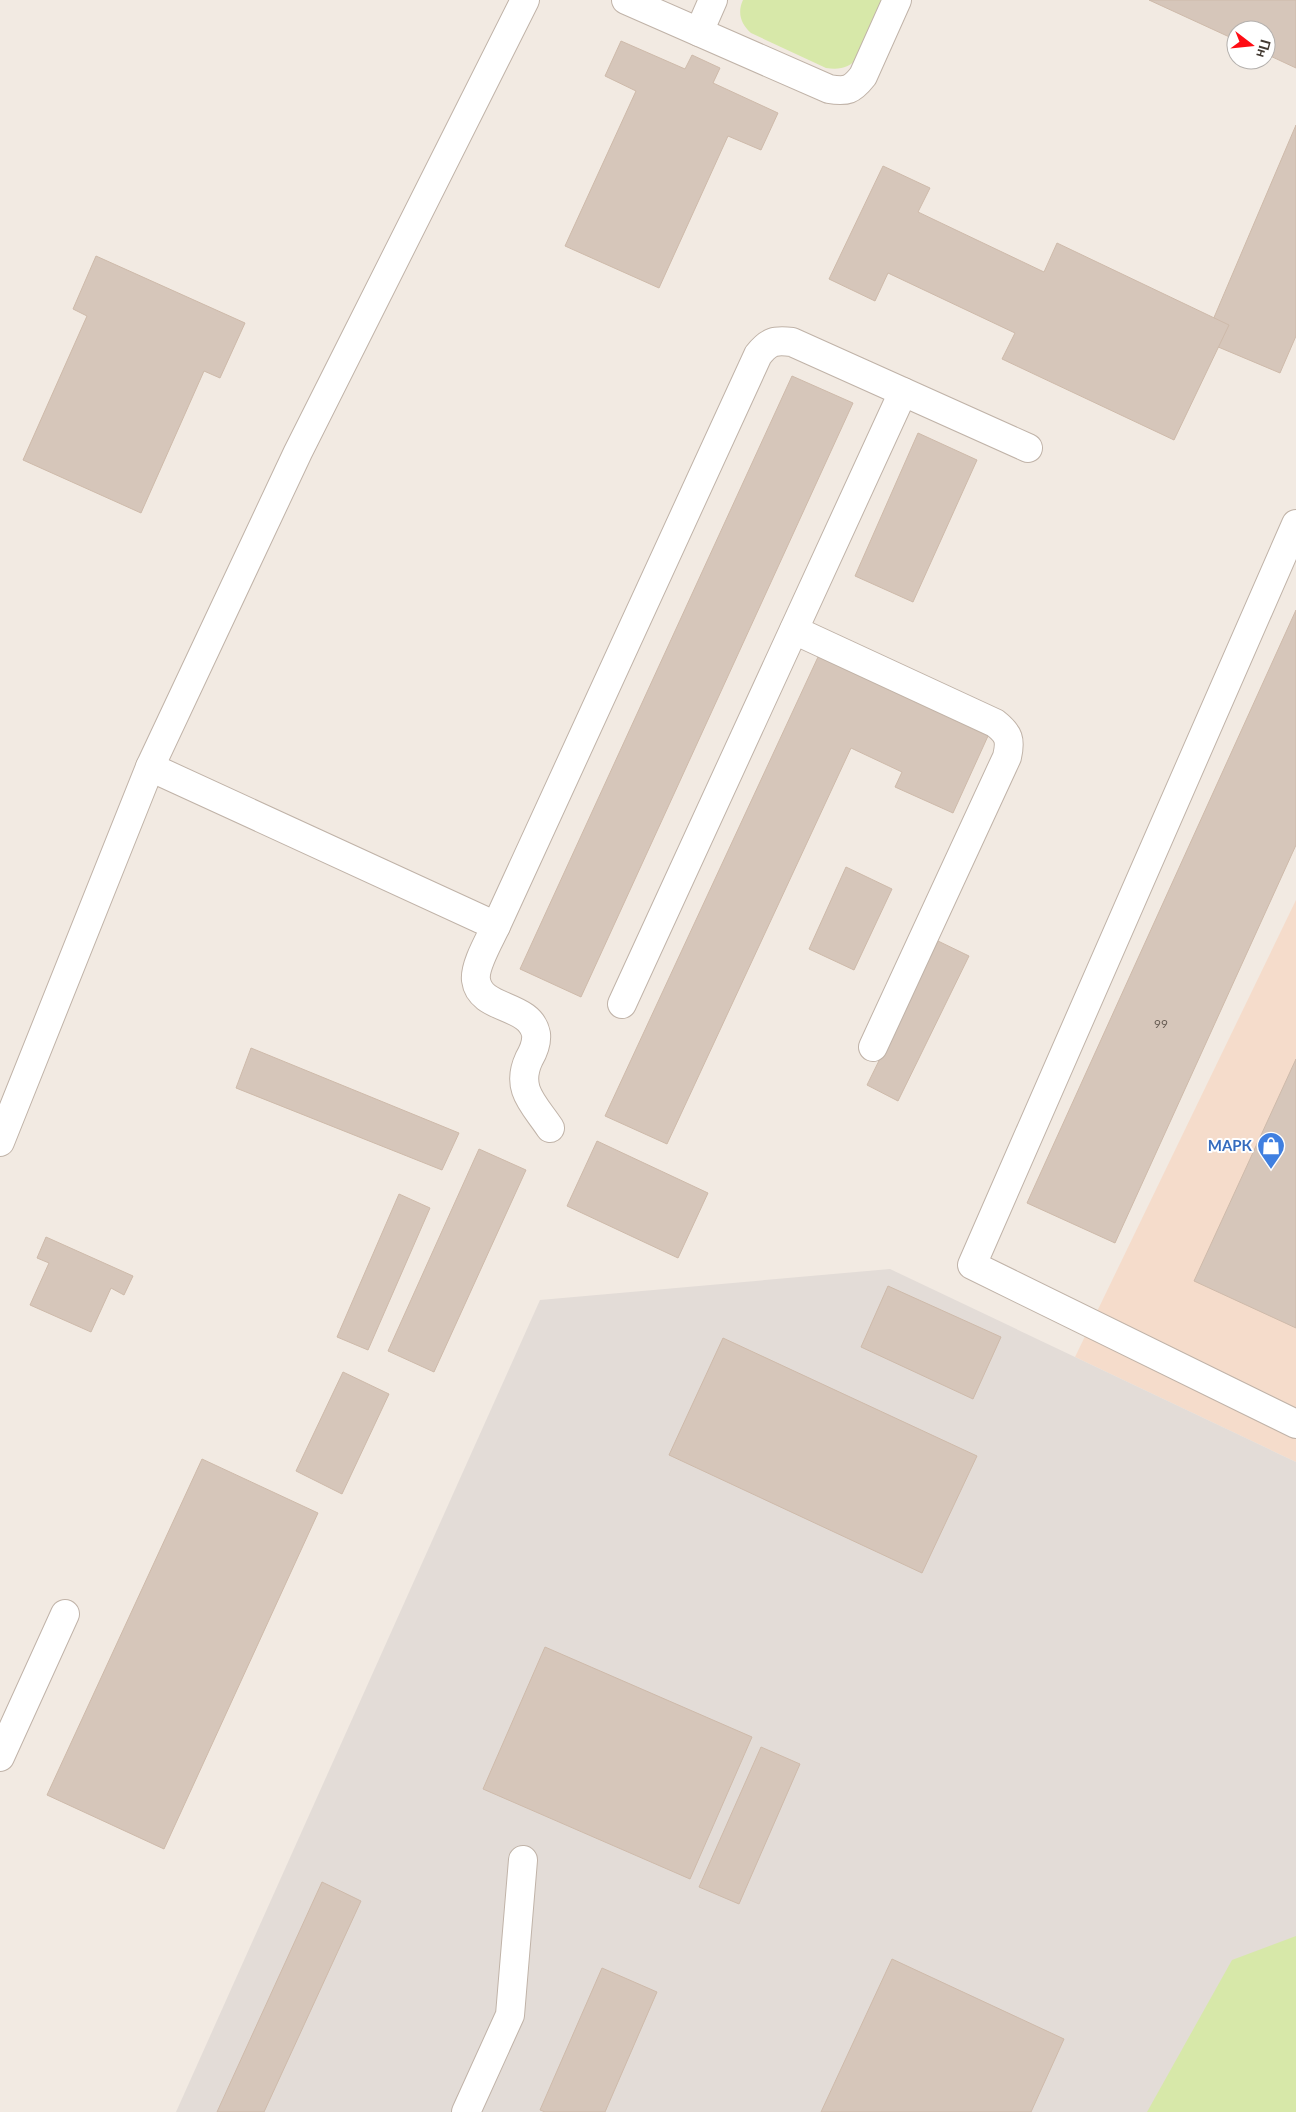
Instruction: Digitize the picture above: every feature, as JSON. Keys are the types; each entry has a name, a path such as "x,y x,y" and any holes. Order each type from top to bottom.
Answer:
{"lane":[{"path":"0,1142 150,767 298,452 524,0"},
{"path":"626,0 829,89 842,92 855,87 863,76 897,0"},
{"path":"699,32 712,0"},
{"path":"550,1128 524,1085 525,1068 534,1049 536,1035 532,1023 521,1014 491,1000 480,992 476,979 478,966 758,355 766,345 779,340 792,342 1028,448"},
{"path":"622,1004 903,392"},
{"path":"1296,524 972,1265 1296,1424"},
{"path":"794,630 995,723 1005,732 1010,744 1007,757 873,1047"},
{"path":"150,767 496,926"},
{"path":"0,1757 65,1614"},
{"path":"466,2112 510,2014 523,1860"}],"shaded area":[{"path":"1296,900 1296,1462 1075,1357"},
{"path":"890,1269 1296,1462 1296,2112 176,2112 540,1300"}],"green space":[{"path":"743,0 885,0 858,57 849,65 835,69 826,68 751,33 745,26 740,14"},
{"path":"1296,1936 1296,2112 1147,2112 1232,1960"}],"building":[{"path":"1149,0 1296,0 1296,68 1276,59 1276,20 1226,20 1226,35"},
{"path":"621,41 685,69 692,55 720,68 713,83 778,113 761,150 728,136 659,288 565,246 636,91 605,76"},
{"path":"1296,125 1296,336 1280,373 1204,341"},
{"path":"883,166 930,188 918,212 1044,272 1057,243 1229,325 1174,440 1002,359 1015,333 888,273 875,301 829,279"},
{"path":"96,256 245,323 220,378 204,371 141,513 23,460 87,316 73,309"},
{"path":"792,376 853,403 581,997 520,969"},
{"path":"918,433 977,460 913,602 855,576"},
{"path":"1296,610 1296,845 1115,1243 1027,1203"},
{"path":"818,657 988,736 953,813 895,787 902,772 851,748 667,1144 605,1116"},
{"path":"846,867 892,889 854,970 809,949"},
{"path":"938,941 969,956 898,1101 867,1085"},
{"path":"251,1048 459,1133 442,1170 236,1088"},
{"name":"МАРК","path":"1296,1059 1296,1328 1194,1281"},
{"path":"597,1141 708,1193 678,1258 567,1206"},
{"path":"479,1149 526,1170 434,1372 388,1351"},
{"path":"399,1194 430,1208 368,1350 337,1337"},
{"path":"46,1237 133,1276 124,1295 111,1288 91,1332 30,1305 49,1263 37,1258"},
{"path":"888,1286 1001,1337 973,1399 861,1347"},
{"path":"723,1338 977,1456 922,1573 669,1455"},
{"path":"343,1372 389,1394 342,1494 296,1471"},
{"path":"202,1459 318,1513 164,1849 47,1795"},
{"path":"545,1647 752,1737 690,1879 483,1789"},
{"path":"761,1747 800,1764 739,1904 699,1887"},
{"path":"322,1882 361,1901 264,2112 217,2112"},
{"path":"892,1959 1064,2039 1031,2112 821,2112"},
{"path":"602,1968 657,1992 605,2112 545,2112 540,2110"}],"place":[{"name":"МАРК","path":"1271,1170"}]}
